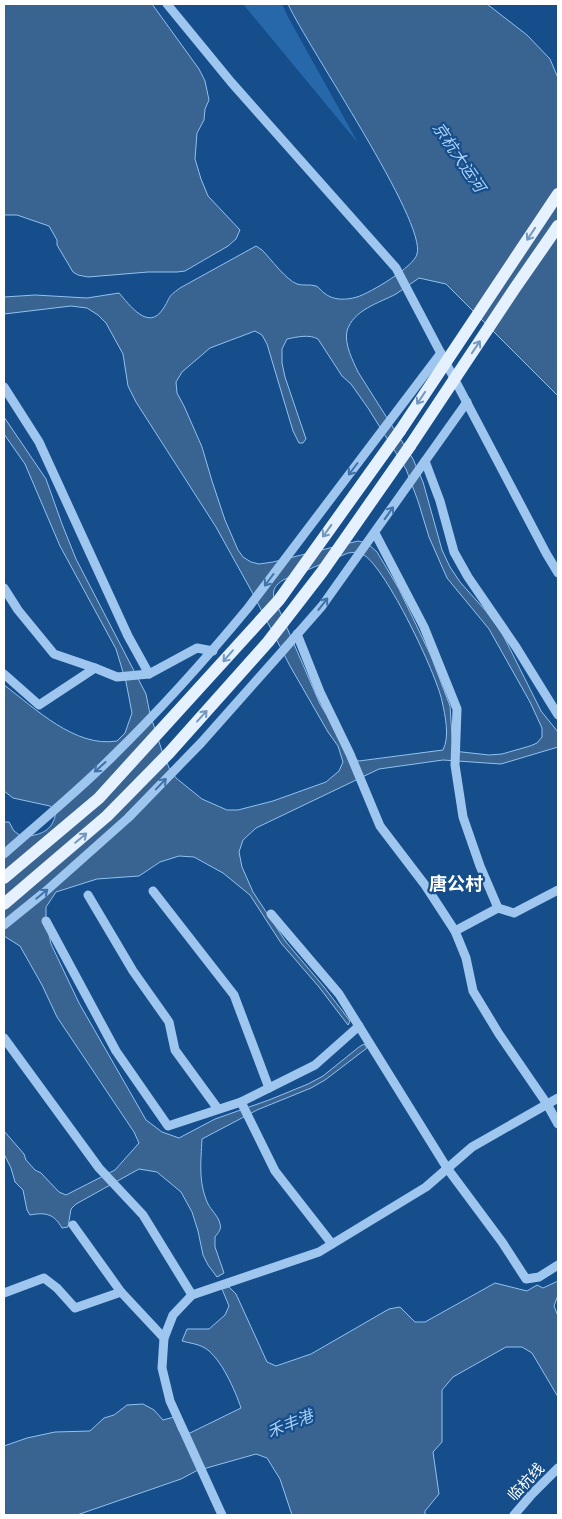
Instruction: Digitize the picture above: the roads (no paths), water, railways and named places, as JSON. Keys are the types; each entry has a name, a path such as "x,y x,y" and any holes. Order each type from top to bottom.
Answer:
{"main road":[{"path":"4,878 99,798 279,600 400,430 558,194"},
{"path":"4,904 107,816 169,753 287,619 348,536 558,226"}],"street":[{"path":"167,4 231,82 396,268 558,573"},
{"path":"4,854 110,758 160,708 213,650 248,608 441,353"},
{"path":"4,387 38,442 128,636 149,674"},
{"path":"4,925 46,891 128,818 188,756 280,654 322,606 467,402"},
{"path":"425,461 440,501 454,552 468,577 516,647 558,715"},
{"path":"375,532 424,627 457,709 455,765 463,816 480,866 498,908"},
{"path":"4,588 18,610 54,654 117,677 149,674 197,648 213,650"},
{"path":"294,637 356,768 380,826 426,885 455,931 466,958 473,991 499,1034 548,1104 558,1124"},
{"path":"4,674 39,704 95,668"},
{"path":"455,931 498,908 514,913 558,890"},
{"path":"153,891 234,995 269,1088"},
{"path":"88,895 134,971 169,1022 175,1050 218,1109"},
{"path":"271,914 339,994 447,1168 502,1242 526,1279 539,1277 558,1265"},
{"path":"46,921 116,1051 168,1126 241,1102 315,1065 359,1026"},
{"path":"4,1038 100,1168 144,1215 192,1295"},
{"path":"222,1515 170,1401 162,1368 164,1338 173,1315 192,1295 319,1252 426,1187 472,1147 558,1098"},
{"path":"241,1102 275,1171 332,1244"},
{"path":"73,1225 121,1292 164,1338"},
{"path":"4,1293 44,1278 57,1288 75,1308 121,1292"},
{"name":"临杭线","path":"514,1515 558,1468"}],"water":[{"path":"4,4 152,4 199,69 205,81 209,100 205,109 204,120 197,133 195,159 208,196 240,230 236,239 228,246 185,271 88,277 73,272 57,245 57,240 49,226 17,215 4,215"},
{"name":"京杭大运河","path":"288,4 487,4 527,35 550,59 558,78 558,396 446,284 419,278 396,294 361,312 350,324 346,336 349,352 358,372 413,459 423,482 442,550 450,567 502,633 541,711 558,732 558,747 501,764 443,760 379,769 256,828 243,840 239,852 242,867 253,892 286,942 350,1021 348,1025 319,987 281,943 250,895 223,873 194,857 179,856 160,862 139,876 97,879 56,892 46,907 46,921 51,944 79,1003 146,1120 162,1132 179,1138 215,1119 308,1084 323,1076 359,1047 364,1044 367,1048 325,1080 311,1088 257,1110 202,1139 201,1172 203,1188 208,1204 218,1219 220,1226 215,1237 215,1247 224,1273 217,1277 203,1255 192,1212 181,1192 157,1172 139,1169 76,1204 71,1209 68,1227 62,1228 49,1215 30,1215 27,1210 23,1190 15,1182 4,1154 4,1131 35,1170 41,1173 59,1192 66,1195 115,1170 139,1143 134,1132 57,1017 20,946 4,936 4,822 9,822 14,831 22,837 34,835 49,828 56,812 50,806 13,798 4,791 4,685 56,724 86,738 101,742 117,741 125,733 132,713 126,682 116,649 60,546 25,464 4,434 4,417 46,479 76,559 146,694 150,714 162,751 170,770 176,778 202,799 227,810 238,810 273,801 326,782 339,771 343,762 338,746 290,666 216,527 136,402 128,386 123,354 106,323 87,308 71,306 4,314 4,297 35,295 87,298 119,293 139,314 151,318 163,309 171,296 180,288 256,246 293,282 299,285 316,286 328,296 340,299 363,295 391,279 408,266 417,254 415,236 404,207 386,172","holes":["255,331 262,335 267,344 293,431 299,443 303,443 306,439 282,363 282,349 287,339 307,336 318,339 342,376 351,384 368,408 406,469 429,537 447,578 489,629 530,702 542,728 542,737 537,743 502,754 489,755 453,751 450,706 431,656 399,589 377,552 367,543 358,541 259,564 243,557 238,550 225,520 202,447 177,393 176,382 182,372 210,348","357,552 364,555 374,564 385,580 431,668 442,701 447,732 443,750 359,761 353,758 320,704 274,598 274,590 283,580 348,553"]},
{"name":"禾丰港","path":"558,1281 558,1295 554,1306 558,1316 558,1397 532,1353 522,1347 506,1347 453,1377 442,1390 442,1442 433,1452 439,1494 425,1511 425,1515 292,1515 280,1479 267,1458 256,1454 196,1471 181,1479 77,1515 4,1515 4,1446 27,1438 55,1432 90,1431 104,1418 114,1415 127,1405 143,1404 154,1410 163,1420 174,1417 179,1431 190,1433 241,1408 231,1384 217,1359 203,1347 182,1341 187,1329 209,1329 225,1315 229,1306 222,1289 229,1287 236,1294 267,1362 276,1366 311,1354 389,1309 400,1307 415,1322 425,1322 495,1283 527,1291 537,1285 543,1288"}],"district":[{"name":"唐公村","path":"456,884"}]}
